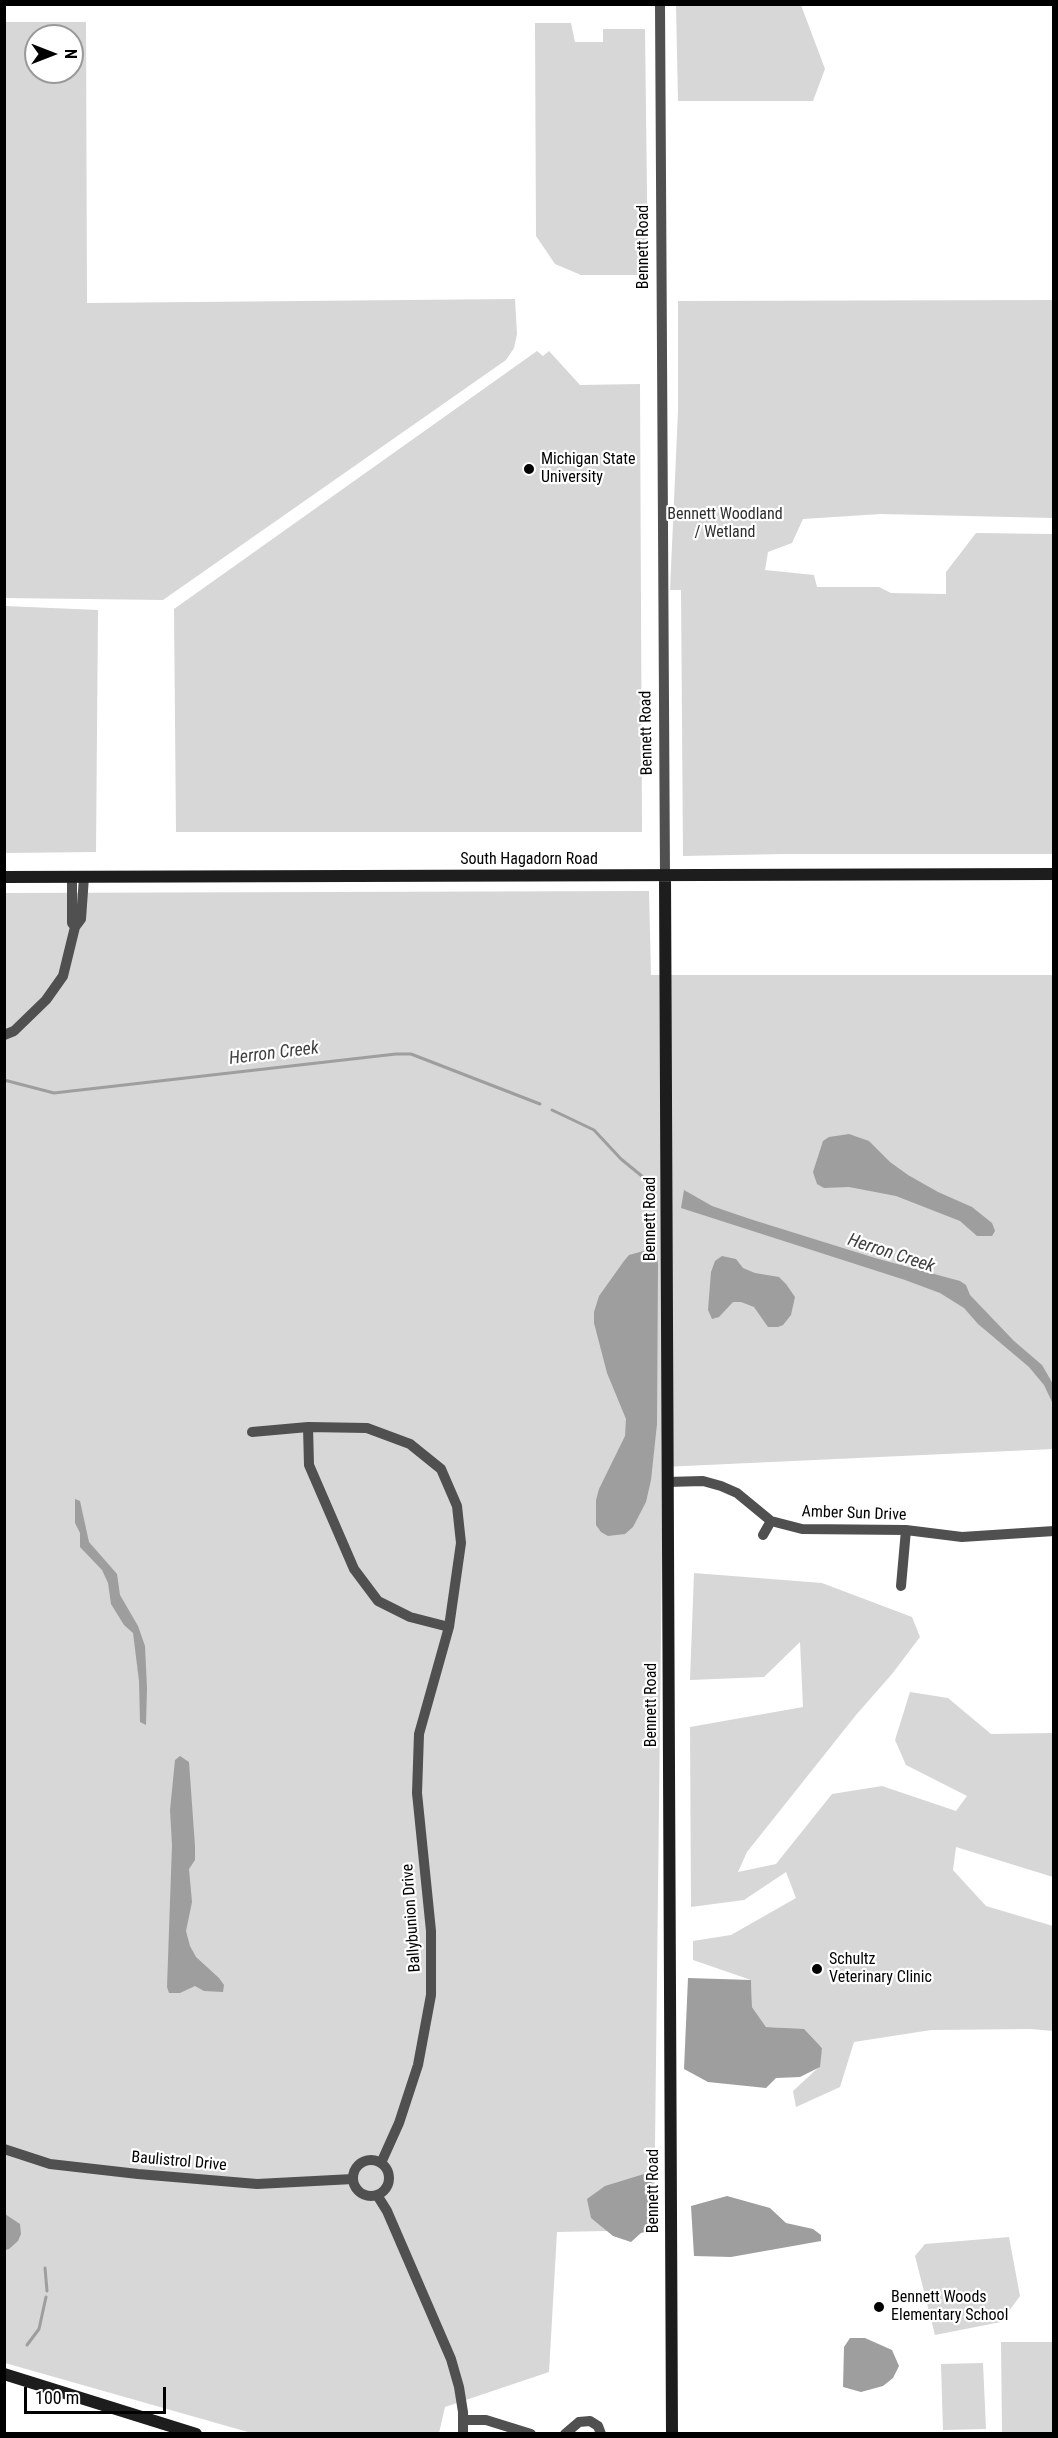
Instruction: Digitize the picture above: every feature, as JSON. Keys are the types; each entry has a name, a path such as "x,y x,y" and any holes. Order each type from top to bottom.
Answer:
{"street":[{"name":"Bennett Road","path":"660,4 672,2433"},
{"name":"South Hagadorn Road","path":"4,877 1053,874"},
{"path":"4,1035 14,1031 46,1000 63,976 75,927 72,923 78,877"},
{"path":"308,1427 309,1465 354,1569 378,1601 410,1617 449,1627"},
{"name":"Ballybunion Drive","path":"252,1432 308,1427 367,1428 410,1444 441,1469 457,1506 461,1543 449,1627 419,1734 417,1793 431,1931 431,1995 418,2065 399,2123 381,2163"},
{"name":"Amber Sun Drive","path":"667,1482 703,1481 721,1485 737,1493 771,1521 802,1529 906,1530 962,1537 1053,1531"},
{"path":"763,1535 771,1521"},
{"path":"901,1586 906,1530"},
{"name":"Baulistrol Drive","path":"4,2149 50,2164 138,2175 257,2184 353,2179"},
{"path":"370,2160 381,2163 388,2173 386,2188 377,2195 366,2196 360,2193 353,2179 355,2169 360,2163 370,2160"},
{"path":"377,2195 387,2211 450,2359 459,2387 463,2433"},
{"path":"4,2374 196,2433"},
{"path":"463,2420 486,2420 531,2433"},
{"path":"565,2433 579,2422 590,2421 598,2426 601,2433"}],"green space":[{"path":"5,4 507,6 4,5"},
{"path":"676,5 801,5 825,69 813,101 678,101"},
{"path":"5,22 86,22 87,303 515,299 517,334 514,348 506,360 163,600 5,598"},
{"path":"535,23 571,23 575,42 603,42 603,29 645,29 648,275 581,275 555,264 536,236"},
{"name":"Bennett Woodland / Wetland","path":"1053,300 1053,518 881,514 803,519 792,543 768,552 765,570 814,575 817,587 879,587 891,593 946,594 946,572 976,533 1053,534 1053,854 683,856 681,590 670,590 678,411 678,301"},
{"path":"537,351 543,356 549,351 580,385 640,384 642,832 176,832 174,609"},
{"path":"5,606 98,610 96,852 5,853"},
{"path":"649,891 651,975 1053,975 1053,1449 663,1467 654,2230 557,2232 549,2372 445,2407 439,2433 255,2434 5,2363 5,893"},
{"path":"694,1573 822,1583 912,1617 920,1637 747,1852 738,1872 776,1864 832,1794 882,1786 956,1811 967,1796 906,1765 895,1740 910,1692 948,1698 991,1734 1053,1733 1053,1877 956,1847 953,1870 986,1906 1053,1926 1053,2031 1031,2029 931,2030 854,2042 840,2087 796,2107 793,2091 819,2067 822,2047 785,2028 766,2027 752,2007 751,1980 693,1960 693,1941 731,1935 796,1898 786,1872 744,1900 691,1907 690,1727 803,1707 800,1642 764,1677 690,1680"},
{"path":"1009,2237 1020,2296 1001,2322 935,2335 915,2256 925,2244"},
{"path":"1001,2342 1053,2342 1053,2433 1002,2433"},
{"path":"983,2363 986,2429 943,2430 941,2364"}],"shaded area":[{"path":"849,1134 869,1141 890,1162 908,1175 972,1207 992,1223 995,1231 992,1236 977,1236 960,1221 896,1196 849,1187 824,1188 817,1184 813,1172 823,1141 829,1137"},
{"path":"684,1190 712,1206 750,1219 875,1258 960,1281 966,1285 970,1295 1014,1341 1042,1365 1053,1384 1053,1404 1044,1385 1029,1367 978,1324 964,1308 940,1293 681,1208"},
{"path":"647,1250 657,1254 658,1265 657,1424 651,1480 646,1502 633,1527 625,1534 608,1536 596,1525 596,1500 599,1489 625,1436 626,1419 607,1373 594,1323 594,1312 599,1296 629,1255"},
{"path":"722,1256 736,1259 743,1268 755,1273 779,1277 786,1284 795,1297 791,1315 783,1325 768,1327 754,1307 741,1302 733,1302 719,1317 712,1319 708,1310 711,1272 715,1261"},
{"path":"75,1499 80,1501 89,1542 117,1574 120,1595 138,1626 145,1646 146,1725 140,1722 139,1681 133,1633 124,1625 111,1604 108,1583 102,1570 80,1547 80,1533 75,1523"},
{"path":"180,1756 189,1762 195,1846 195,1860 189,1869 192,1902 186,1931 196,1957 219,1978 224,1985 223,1992 204,1991 195,1986 180,1993 169,1993 167,1987 172,1845 170,1810 175,1760"},
{"path":"688,1978 751,1980 752,2007 766,2027 804,2029 822,2048 820,2067 800,2077 776,2078 766,2088 708,2082 684,2069"},
{"path":"644,2174 651,2181 659,2198 657,2229 641,2233 631,2242 613,2236 591,2218 587,2199 605,2186"},
{"path":"727,2196 770,2208 786,2223 813,2229 821,2235 821,2241 731,2257 694,2256 691,2206"},
{"path":"5,2214 20,2224 21,2234 18,2241 5,2250"},
{"path":"850,2338 865,2338 892,2350 899,2366 893,2378 883,2386 861,2392 843,2387 844,2347"}],"waterway":[{"name":"Herron Creek","path":"4,1080 54,1093 411,1054 540,1104"},
{"name":"Herron Creek","path":"552,1110 594,1130 621,1159 654,1186"},
{"path":"45,2268 47,2291"},
{"path":"27,2345 39,2329 46,2297"}],"place":[{"name":"Michigan State University","path":"529,469"},
{"name":"Schultz Veterinary Clinic","path":"817,1969"},
{"name":"Bennett Woods Elementary School","path":"879,2307"}]}
